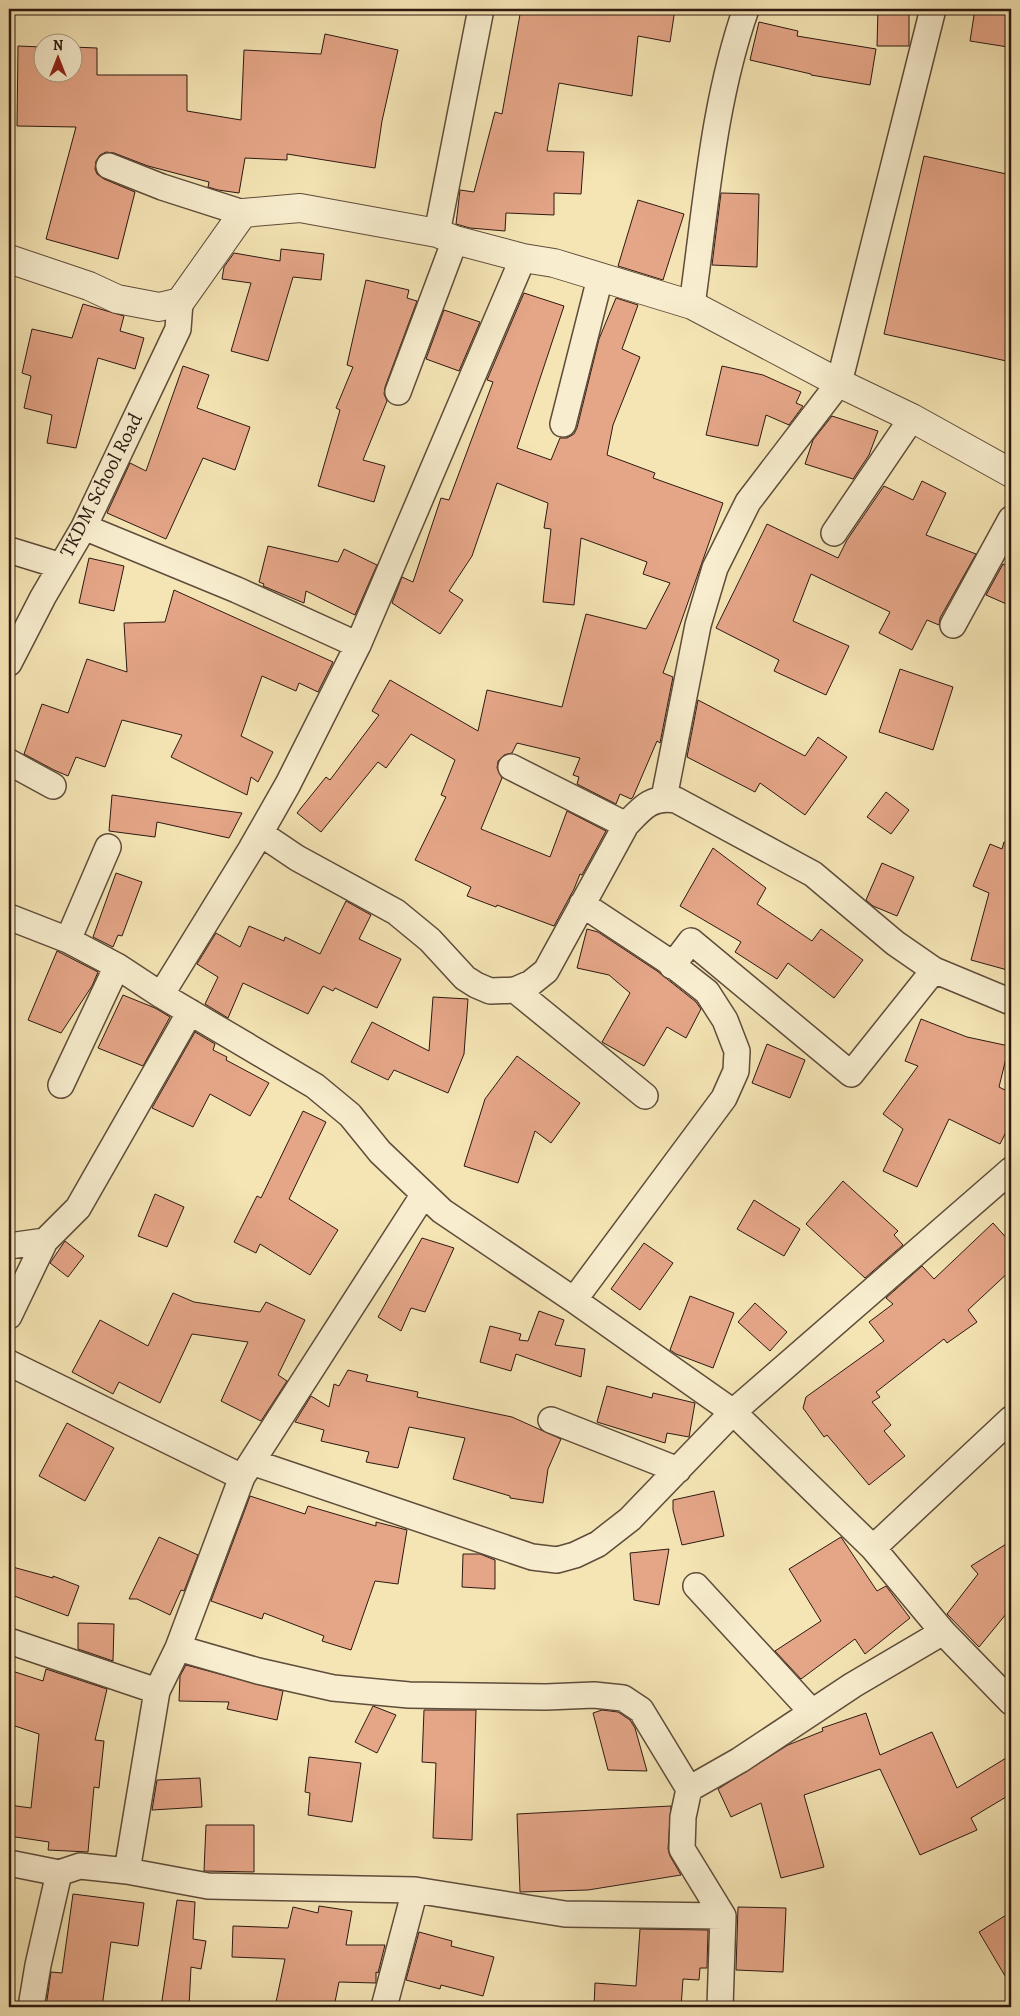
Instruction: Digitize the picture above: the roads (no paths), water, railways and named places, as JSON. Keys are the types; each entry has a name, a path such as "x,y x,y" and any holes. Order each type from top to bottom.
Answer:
{"street":[{"path":"398,392 446,237 481,9"},
{"path":"692,305 719,117 734,43 746,9"},
{"path":"664,798 698,625 714,568 748,502 840,383 933,9"},
{"path":"109,166 162,187 243,213 300,208 446,237 522,258 554,263 692,305 840,383 912,418 1011,473"},
{"path":"9,259 89,286 117,298 159,307 180,302 243,213"},
{"path":"161,995 288,784 358,645 522,258"},
{"path":"563,424 600,278"},
{"name":"TKDM School Road","path":"9,663 84,527 178,329 180,302"},
{"path":"834,533 912,418"},
{"path":"953,625 1011,518"},
{"path":"84,527 237,590 358,645"},
{"path":"9,550 61,566"},
{"path":"9,762 53,786"},
{"path":"511,767 626,825"},
{"path":"260,833 296,858 396,912 430,940 465,978 476,986 490,991 516,990 531,983 546,971 626,825 640,809 652,801 664,798 676,800 813,874 895,943 934,970 1011,1002"},
{"path":"68,940 108,847"},
{"path":"574,1300 724,1098 736,1071 737,1051 725,1020 707,992 582,904"},
{"path":"10,920 68,940 117,966 161,995 315,1086 350,1115 380,1152 442,1211 574,1300 733,1412 873,1548 943,1632 1011,1702"},
{"path":"672,966 691,940 851,1074 934,970"},
{"path":"61,1085 117,966"},
{"path":"516,990 645,1096"},
{"path":"9,1316 45,1241 78,1208 190,1012"},
{"path":"9,1362 247,1470 532,1558 557,1560 575,1556 598,1544 630,1519 733,1412 1011,1170"},
{"path":"127,1870 157,1691 178,1648 247,1470 424,1194"},
{"path":"9,1246 45,1241"},
{"path":"873,1548 1011,1419"},
{"path":"551,1420 678,1470"},
{"path":"696,1586 812,1712"},
{"path":"689,1789 740,1760 853,1685 943,1632"},
{"path":"9,1641 157,1691"},
{"path":"178,1648 258,1671 333,1688 409,1695 546,1697 594,1695 623,1698 641,1710 689,1789 682,1818 682,1849 723,1916 720,2007"},
{"path":"9,1863 59,1873 80,1866 127,1870 208,1886 415,1890 565,1914 723,1916"},
{"path":"31,2007 38,1964 59,1873"},
{"path":"384,2007 415,1890"}]}
